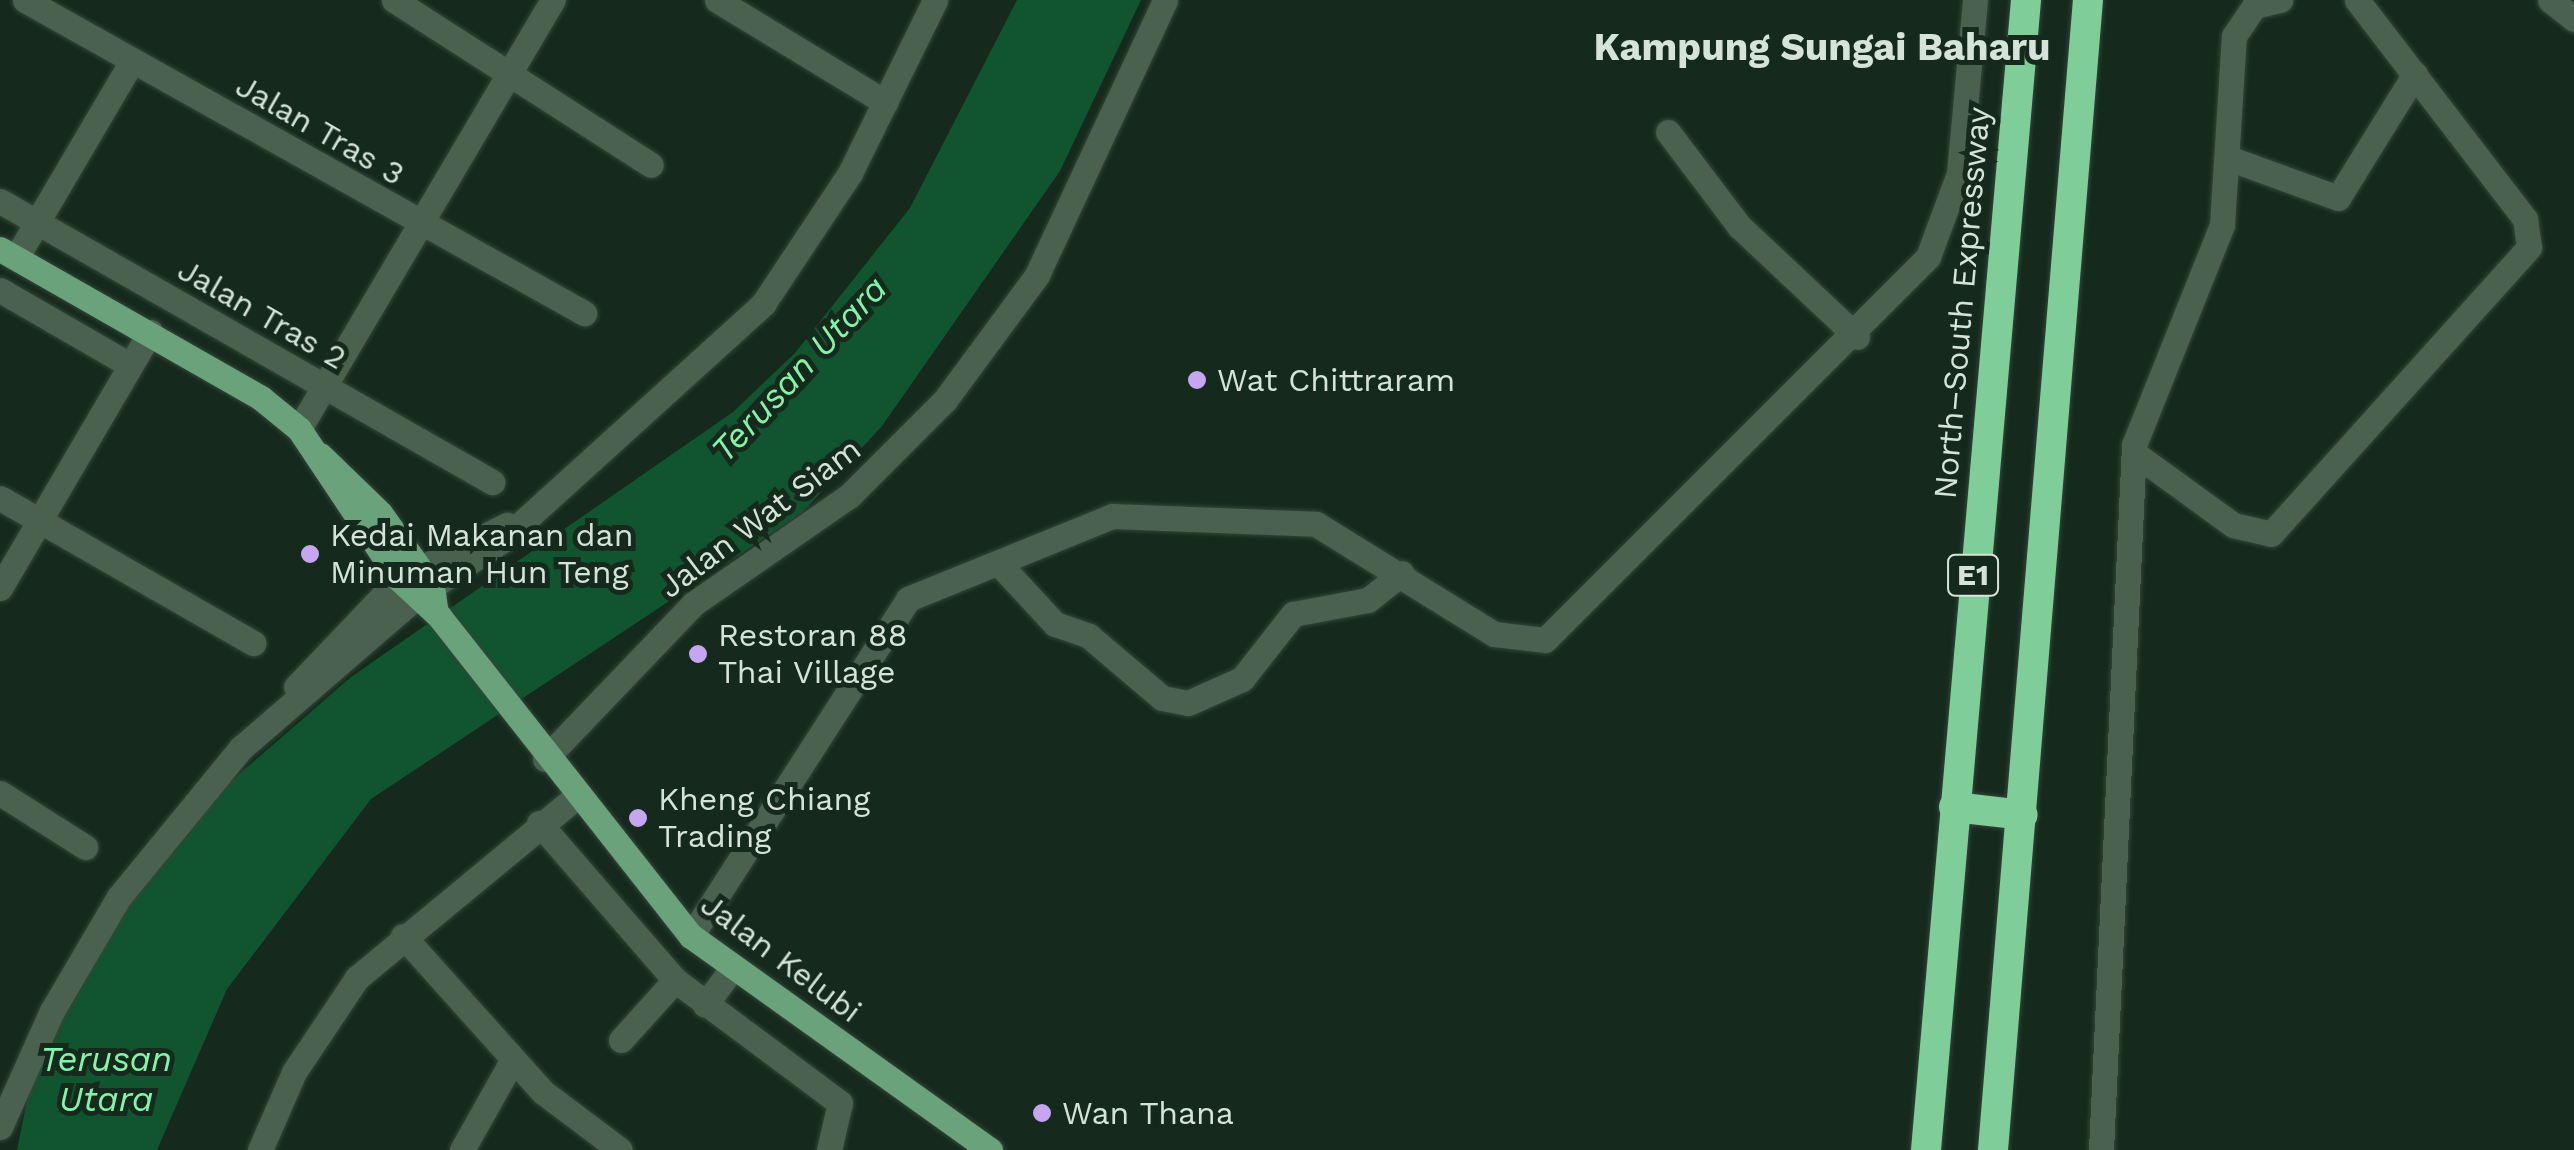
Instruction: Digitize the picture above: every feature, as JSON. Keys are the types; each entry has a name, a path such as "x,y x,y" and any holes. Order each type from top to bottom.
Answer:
{"highway":[{"name":"North–South Expressway","path":"1926,1150 2026,0"},
{"name":"E1","path":"1993,1150 2023,815 2053,333 2088,0"},
{"path":"1954,807 2023,815"}],"main road":[{"path":"8,253 150,332 299,429"},
{"name":"Jalan Kelubi","path":"299,429 528,736 691,936 731,970 990,1150"}],"street":[{"name":"Jalan Tras 3","path":"25,0 423,227 584,313"},
{"path":"394,0 651,165"},
{"path":"299,429 328,390 553,0"},
{"path":"717,0 885,102"},
{"path":"0,1127 52,1011 118,897 186,807 283,708 423,593 525,517 763,304 814,233 935,0"},
{"name":"Jalan Wat Siam","path":"546,759 693,604 850,496 946,400 1037,275 1165,0"},
{"path":"691,936 908,599 1002,568 1136,513 1316,524 1512,642 1544,640 1857,337 1928,257 1952,204 1975,0"},
{"path":"2102,1150 2134,453 2209,272 2232,159 2234,36 2254,6 2280,0"},
{"path":"2134,453 2233,525 2271,534 2448,328 2524,256 2526,219 2358,0"},
{"path":"2550,0 2574,19"},
{"path":"8,253 39,223 132,61"},
{"path":"2232,159 2338,198 2415,74"},
{"path":"1668,132 1739,226 1857,337"},
{"name":"Jalan Tras 2","path":"0,201 492,482"},
{"path":"0,290 130,365"},
{"path":"0,588 150,332"},
{"path":"0,498 253,643"},
{"path":"1002,568 1023,600 1055,624 1089,636 1162,698 1188,703 1242,679 1293,614 1368,600 1402,573"},
{"path":"0,793 84,846"},
{"path":"260,1150 326,1021 403,936 576,797"},
{"path":"539,823 674,980 840,1103 829,1150"},
{"path":"403,936 512,1061 620,1150"},
{"path":"705,1005 731,970"},
{"path":"621,1040 674,980"},
{"path":"462,1150 512,1061"}],"water":[{"name":"Terusan Utara","path":"1017,0 1141,0 1060,171 882,426 802,513 371,799 227,989 157,1150 17,1150 34,1066 117,918 200,808 351,677 733,412 795,353 910,208"}],"place":[{"name":"Wat Chittraram","path":"1197,380"},
{"name":"Kedai Makanan dan Minuman Hun Teng","path":"310,554"},
{"name":"Restoran 88 Thai Village","path":"698,654"},
{"name":"Kheng Chiang Trading","path":"638,818"},
{"name":"Wan Thana","path":"1042,1113"}],"district":[{"name":"Kampung Sungai Baharu","path":"1822,48"}]}
